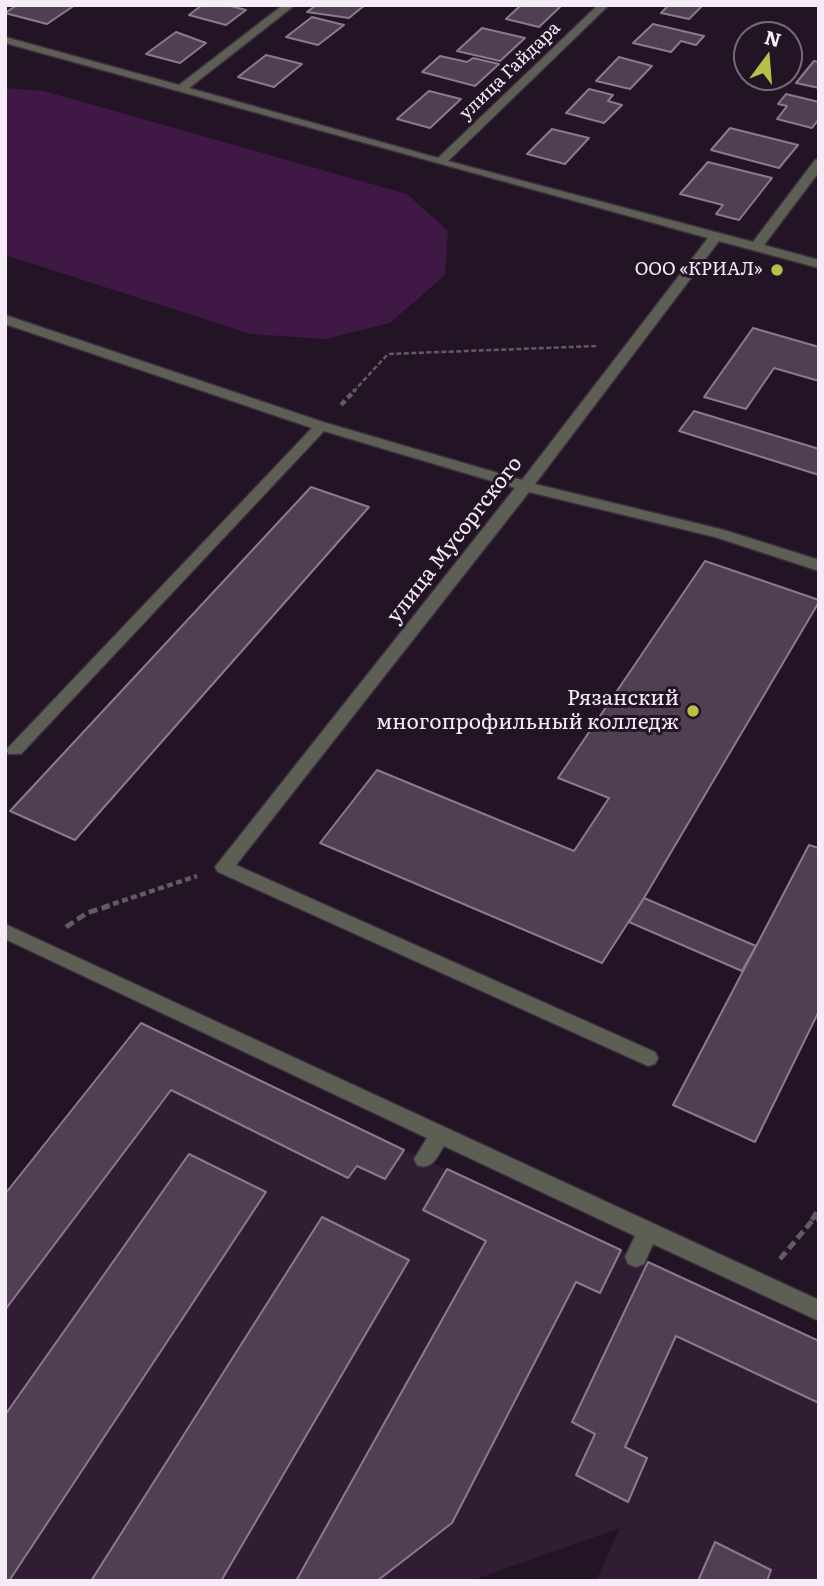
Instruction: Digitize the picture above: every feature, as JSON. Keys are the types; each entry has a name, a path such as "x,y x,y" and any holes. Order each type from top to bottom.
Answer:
{"street":[{"path":"180,90 290,5"},
{"name":"улица Гайдара","path":"440,162 604,5"},
{"path":"5,40 440,162 819,264"},
{"path":"755,247 819,163"},
{"name":"улица Мусоргского","path":"224,867 525,486 716,236"},
{"path":"5,319 321,426 525,486 719,533 819,566"},
{"path":"15,750 321,426"},
{"path":"224,867 649,1058"},
{"path":"5,931 819,1311"},
{"path":"425,1159 440,1135"},
{"path":"636,1257 647,1233"}],"path":[{"path":"321,426 388,354 633,344"},
{"path":"39,946 87,913 224,867"},
{"path":"760,1285 815,1220 819,1208"}],"shaded area":[{"path":"5,88 44,91 407,194 448,231 445,275 390,323 325,339 251,334 5,255"},
{"path":"141,1023 404,1150 819,1341 819,1581 596,1581 620,1528 470,1581 5,1581 5,1194"}],"building":[{"path":"17,5 75,5 47,24 5,13"},
{"path":"202,5 227,5 246,10 226,25 189,15"},
{"path":"365,5 349,18 307,12 315,6"},
{"path":"521,5 560,7 539,27 506,19"},
{"path":"669,5 703,5 689,19 661,13"},
{"path":"312,17 344,25 318,45 286,37"},
{"path":"653,24 704,36 696,45 681,41 671,52 633,43"},
{"path":"482,28 525,38 500,61 457,51"},
{"path":"176,32 206,43 180,63 146,54"},
{"path":"266,55 302,64 274,87 238,77"},
{"path":"440,56 467,62 473,58 499,64 475,86 422,72"},
{"path":"619,57 652,66 630,89 596,81"},
{"path":"814,61 819,62 819,88 803,85 803,74"},
{"path":"589,89 613,95 608,101 622,105 604,123 566,113"},
{"path":"429,91 461,99 430,128 397,119"},
{"path":"786,94 819,102 819,119 812,128 777,119 787,106 778,104"},
{"path":"730,128 798,145 779,168 711,150"},
{"path":"552,129 589,138 565,164 527,154"},
{"path":"708,162 772,178 739,220 716,214 723,205 680,194"},
{"path":"753,328 819,347 819,381 774,368 746,409 704,397"},
{"path":"694,411 819,449 819,475 679,431"},
{"path":"311,487 369,507 75,840 10,811"},
{"path":"705,561 819,602 644,898 602,963 320,843 377,770 574,851 609,798 558,778"},
{"path":"809,845 819,848 819,1011 755,1142 673,1105"},
{"path":"644,898 756,946 742,971 629,922"},
{"path":"141,1023 404,1150 385,1179 357,1166 348,1178 171,1090 5,1310 5,1194"},
{"path":"189,1154 266,1192 9,1581 5,1581 5,1415"},
{"path":"447,1169 621,1250 600,1293 576,1282 452,1523 377,1581 296,1581 486,1241 423,1210"},
{"path":"322,1217 409,1260 221,1581 91,1581"},
{"path":"648,1262 819,1341 819,1403 676,1336 625,1447 647,1458 628,1502 576,1475 595,1434 572,1422"},
{"path":"715,1542 771,1570 767,1581 698,1581"}],"place":[{"name":"ООО «КРИАЛ»","path":"777,270"},
{"name":"Рязанский многопрофильный колледж","path":"693,711"}]}
